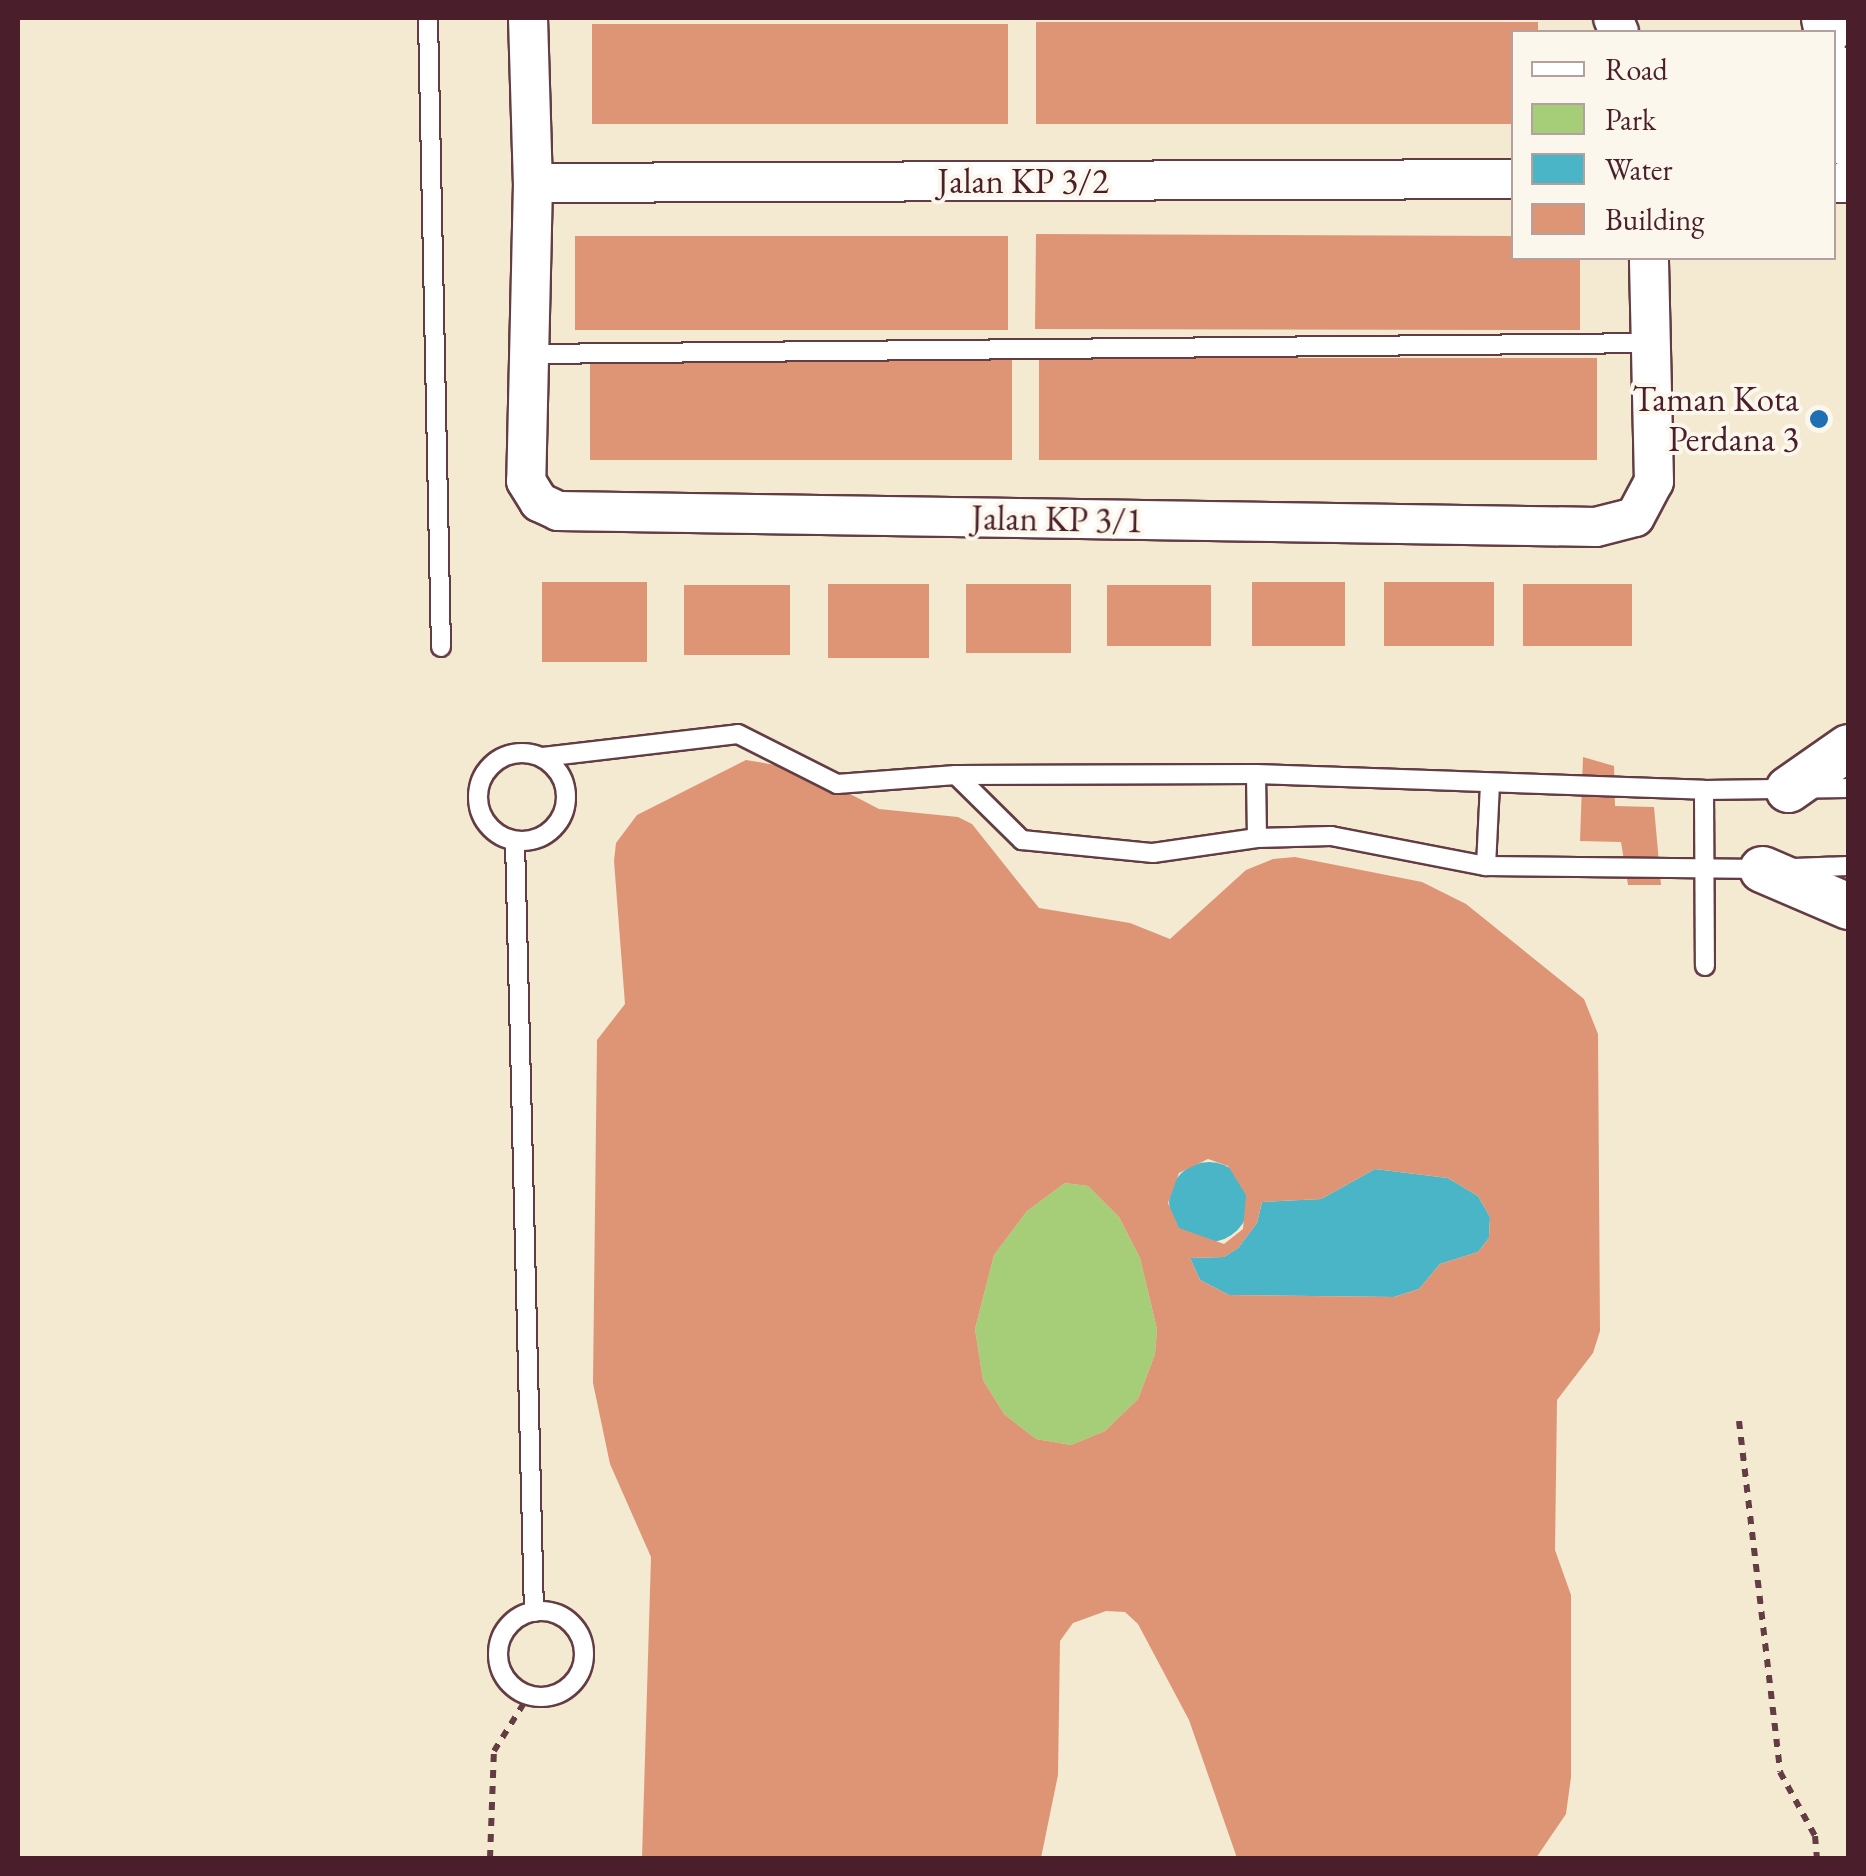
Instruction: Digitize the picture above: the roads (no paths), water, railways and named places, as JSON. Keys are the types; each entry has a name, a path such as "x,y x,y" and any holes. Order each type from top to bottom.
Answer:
{"street":[{"name":"Jalan KP 3/1","path":"528,18 533,183 526,481 538,502 558,511 1596,527 1634,517 1654,482 1649,260"},
{"path":"1836,78 1848,144"},
{"name":"Jalan KP 3/2","path":"533,183 1511,179"},
{"path":"1788,790 1848,748"},
{"path":"1762,869 1848,906"}],"lane":[{"path":"428,18 442,647"},
{"path":"530,354 1648,343"},
{"path":"543,758 738,734 837,784 956,775 1256,774 1490,785 1704,790 1848,788"},
{"path":"528,753 543,758 562,776 566,804 543,836 515,841 489,827 477,798 479,783 498,759 528,753"},
{"path":"1256,774 1256,838"},
{"path":"956,775 1022,840 1153,853 1256,838 1331,836 1486,866 1848,866"},
{"path":"1486,866 1490,785"},
{"path":"1704,790 1705,966"},
{"path":"515,841 534,1612"},
{"path":"534,1612 573,1624 584,1664 557,1694 529,1695 506,1679 498,1652 509,1625 534,1612"}],"water":[{"path":"1209,1162 1224,1165 1237,1174 1246,1187 1246,1217 1237,1230 1224,1239 1209,1242 1194,1239 1181,1230 1172,1217 1169,1202 1172,1187 1181,1174 1194,1165"},
{"path":"1375,1169 1448,1178 1478,1196 1490,1217 1489,1238 1478,1252 1440,1264 1419,1289 1394,1297 1229,1295 1200,1280 1190,1258 1224,1257 1238,1248 1257,1223 1262,1202 1321,1199"}],"place":[{"name":"Taman Kota Perdana 3","path":"1819,419"}]}
